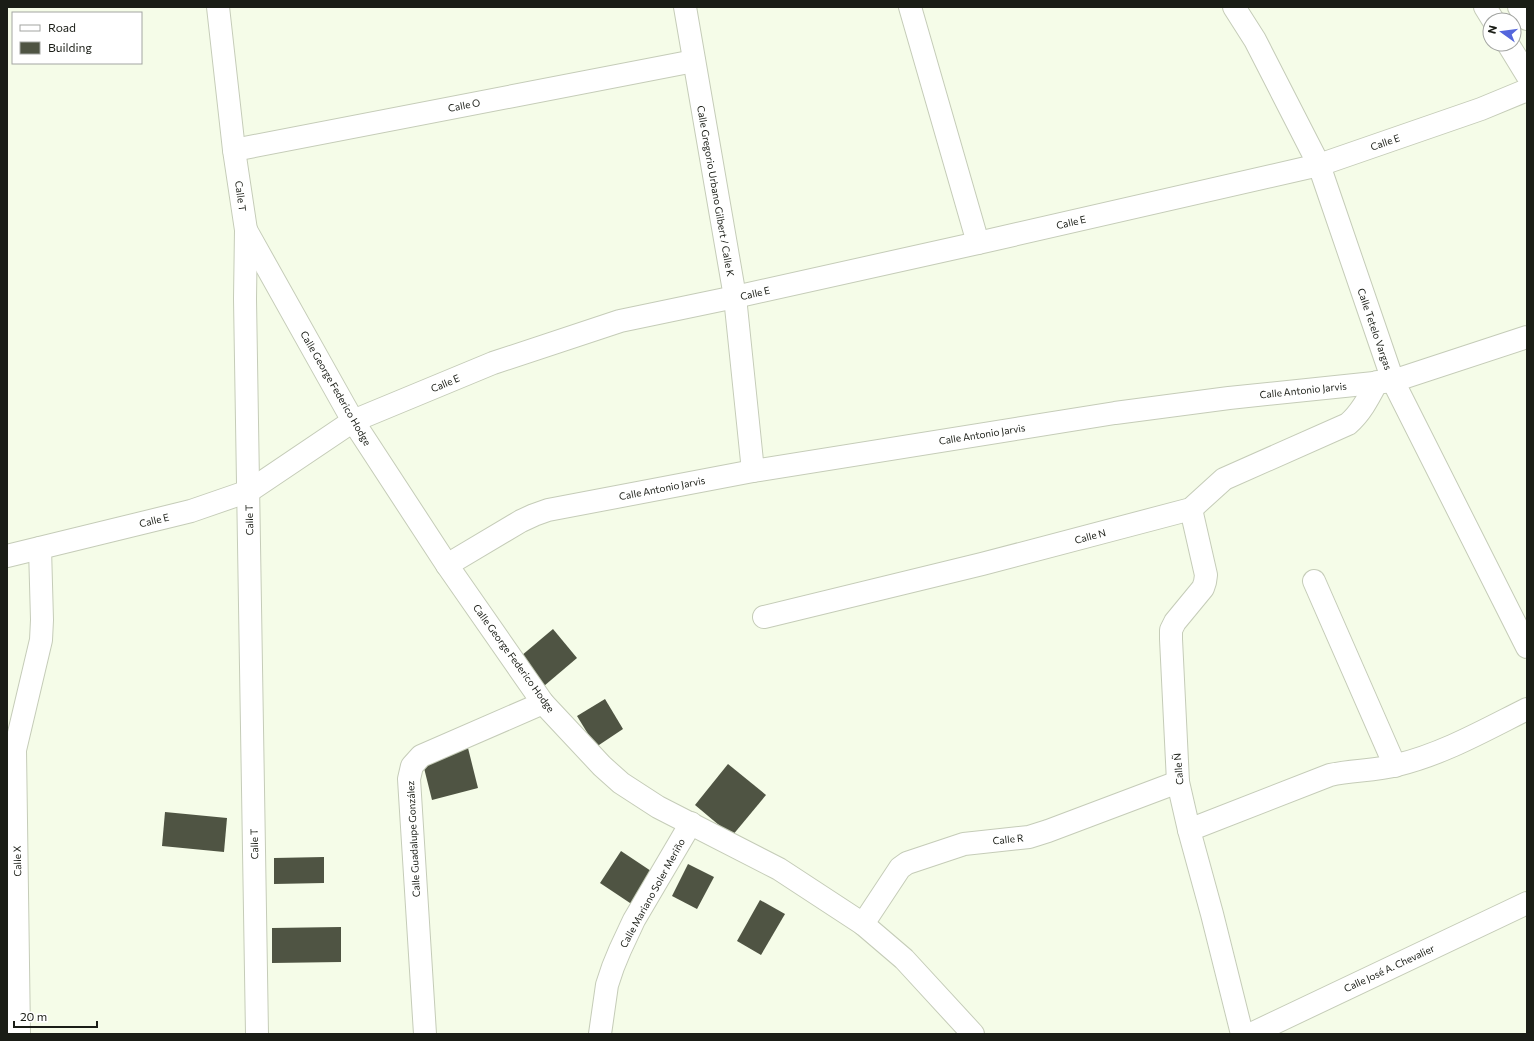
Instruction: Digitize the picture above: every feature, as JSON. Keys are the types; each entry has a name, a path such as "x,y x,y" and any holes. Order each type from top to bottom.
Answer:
{"street":[{"name":"Calle T","path":"218,7 234,150 246,230 245,299 257,1034"},
{"name":"Calle Gregorio Urbano Gilbert / Calle K","path":"685,7 735,297 753,471"},
{"path":"910,7 978,243"},
{"name":"Calle Tetelo Vargas","path":"1234,7 1255,40 1320,165 1385,381 1527,647"},
{"path":"1519,7 1527,19"},
{"path":"1513,52 1527,75"},
{"name":"Calle O","path":"234,150 694,61"},
{"name":"Calle E","path":"7,556 191,511 249,491 353,421 493,363 620,321 978,243 1320,165 1481,109 1527,90"},
{"name":"Calle George Federico Hodge","path":"246,230 353,421 447,565 543,702 602,766 621,784 658,807 780,869 863,924 904,959 973,1034"},
{"name":"Calle Antonio Jarvis","path":"447,565 534,514 548,510 753,471 1115,413 1229,398 1385,381 1527,337"},
{"name":"Calle N","path":"764,617 982,564 1191,508 1224,479 1348,424 1358,414 1367,400 1385,381"},
{"name":"Calle Ñ","path":"1191,508 1206,576 1203,588 1175,622 1171,630 1170,639 1178,782 1242,1034"},
{"name":"Calle X","path":"19,1034 14,750 41,640 42,620 40,548"},
{"path":"1314,581 1395,766"},
{"name":"Calle Guadalupe González","path":"424,1034 409,779 412,766 422,756 543,702"},
{"path":"1189,830 1330,775 1348,771 1395,766 1424,758 1469,738 1527,709"},
{"name":"Calle R","path":"863,924 900,868 907,863 964,844 1029,837 1048,832 1178,782"},
{"name":"Calle Mariano Soler Meriño","path":"600,1034 608,986 613,967 620,950 634,920 691,824"},
{"name":"Calle José A. Chevalier","path":"1251,1034 1527,903"}],"building":[{"path":"553,629 577,658 544,686 521,656"},
{"path":"605,699 623,729 596,747 577,716"},
{"path":"468,748 478,788 432,800 422,760"},
{"path":"728,764 766,795 732,836 695,805"},
{"path":"165,812 227,818 224,852 162,846"},
{"path":"621,851 654,873 633,905 600,883"},
{"path":"324,857 324,883 274,884 274,858"},
{"path":"688,864 714,877 697,909 672,896"},
{"path":"760,900 785,914 761,955 737,941"},
{"path":"341,927 341,962 272,963 272,928"}]}
